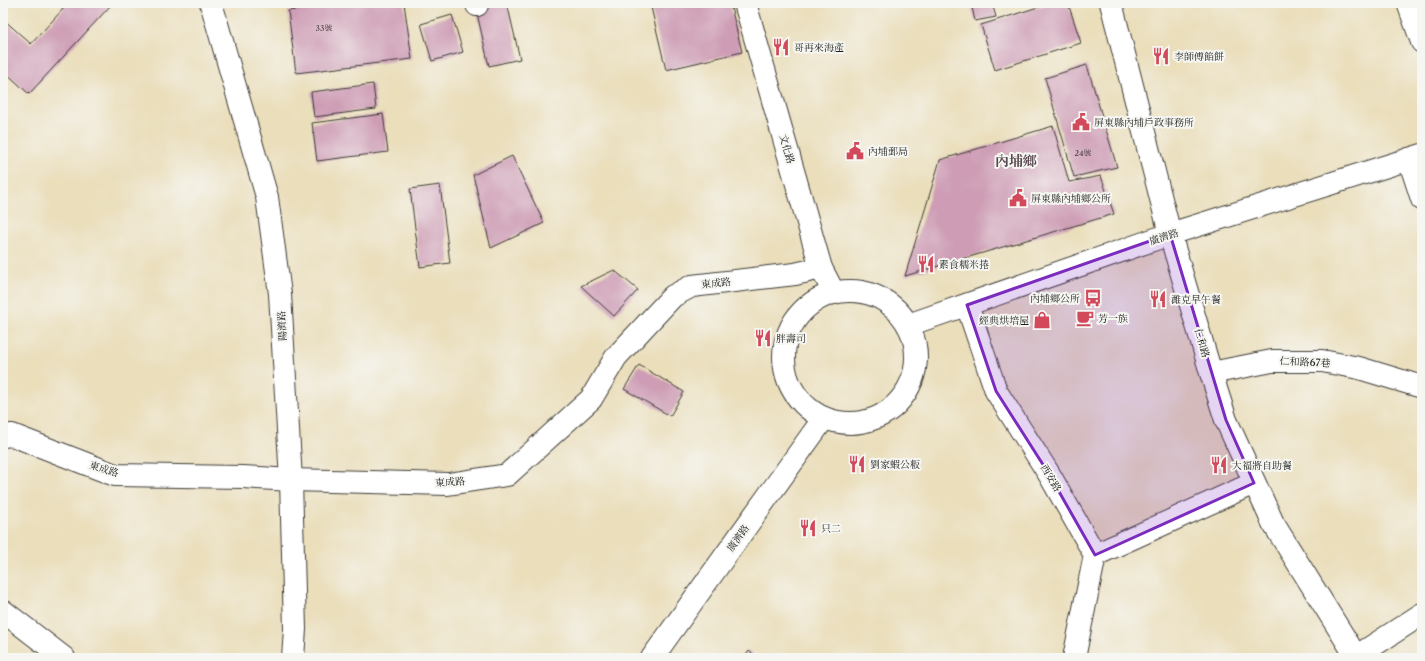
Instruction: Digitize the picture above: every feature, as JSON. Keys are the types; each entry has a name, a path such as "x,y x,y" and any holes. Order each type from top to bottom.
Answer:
{"street":[{"name":"陽濟路","path":"211,3 267,197 280,294 291,480 295,629 293,658"},
{"name":"文化路","path":"745,3 821,268 834,293"},
{"name":"仁和路","path":"1111,3 1170,234 1210,373 1226,420 1272,522 1356,658"},
{"path":"1408,3 1422,42"},
{"name":"廣濟路","path":"908,325 1170,234 1416,157"},
{"path":"1416,157 1422,199"},
{"name":"東成路","path":"3,436 12,435 115,475 243,477 291,480 448,484 507,475 590,399 616,357 673,296 692,286 795,274 821,268"},
{"path":"855,291 877,296 895,308 908,325 916,347 915,371 907,392 891,410 870,420 847,423 824,418 807,407 794,391 786,372 784,352 789,332 799,314 815,301 834,293 855,291"},
{"name":"西安路","path":"967,305 996,391 1049,474 1095,555"},
{"name":"仁和路67巷","path":"1210,373 1272,361 1322,361 1359,368 1422,387"},
{"name":"廣濟路","path":"652,658 824,418"},
{"path":"1074,658 1095,555 1254,484"},
{"path":"3,611 64,658"},
{"path":"1356,658 1422,614"}],"highlighted area":[{"path":"1170,234 1226,420 1254,483 1095,555 1049,474 996,391 967,305"}],"building":[{"path":"59,3 112,4 29,94 3,70 3,19 31,44 64,8"},
{"path":"351,3 404,3 412,59 296,73 288,11"},
{"path":"507,3 520,59 489,66 476,9"},
{"path":"650,3 730,3 742,52 666,70"},
{"path":"971,3 992,3 996,17 975,21"},
{"path":"1051,3 1068,3 1081,43 995,70 981,25"},
{"path":"452,15 463,52 432,61 421,24"},
{"name":"屏東縣內埔戶政事務所","path":"1087,65 1117,167 1074,177 1045,78"},
{"path":"373,84 376,109 314,117 311,92"},
{"path":"383,114 388,152 317,161 312,123"},
{"name":"屏東縣內埔鄉公所","path":"1053,126 1069,182 1101,176 1114,214 905,276 940,160"},
{"path":"512,156 544,223 491,248 473,175"},
{"path":"440,185 450,263 420,267 410,189"},
{"path":"614,270 638,290 614,316 581,286"},
{"path":"639,365 684,392 670,416 624,389"},
{"path":"749,651 757,658 744,658"}],"place":[{"name":"哥再來海產","path":"781,47"},
{"name":"李師傅餡餅","path":"1161,56"},
{"name":"屏東縣內埔戶政事務所","path":"1081,122"},
{"name":"內埔郵局","path":"855,151"},
{"name":"屏東縣內埔鄉公所","path":"1018,198"},
{"name":"素食糯米捲","path":"926,264"},
{"name":"內埔鄉公所","path":"1093,298"},
{"name":"濰克早午餐","path":"1158,299"},
{"name":"芳一族","path":"1085,318"},
{"name":"經典烘培屋","path":"1042,320"},
{"name":"胖壽司","path":"763,338"},
{"name":"劉家蝦公粄","path":"857,464"},
{"name":"大福將自助餐","path":"1219,465"},
{"name":"只二","path":"808,528"}],"district":[{"name":"內埔鄉","path":"1016,161"}]}
